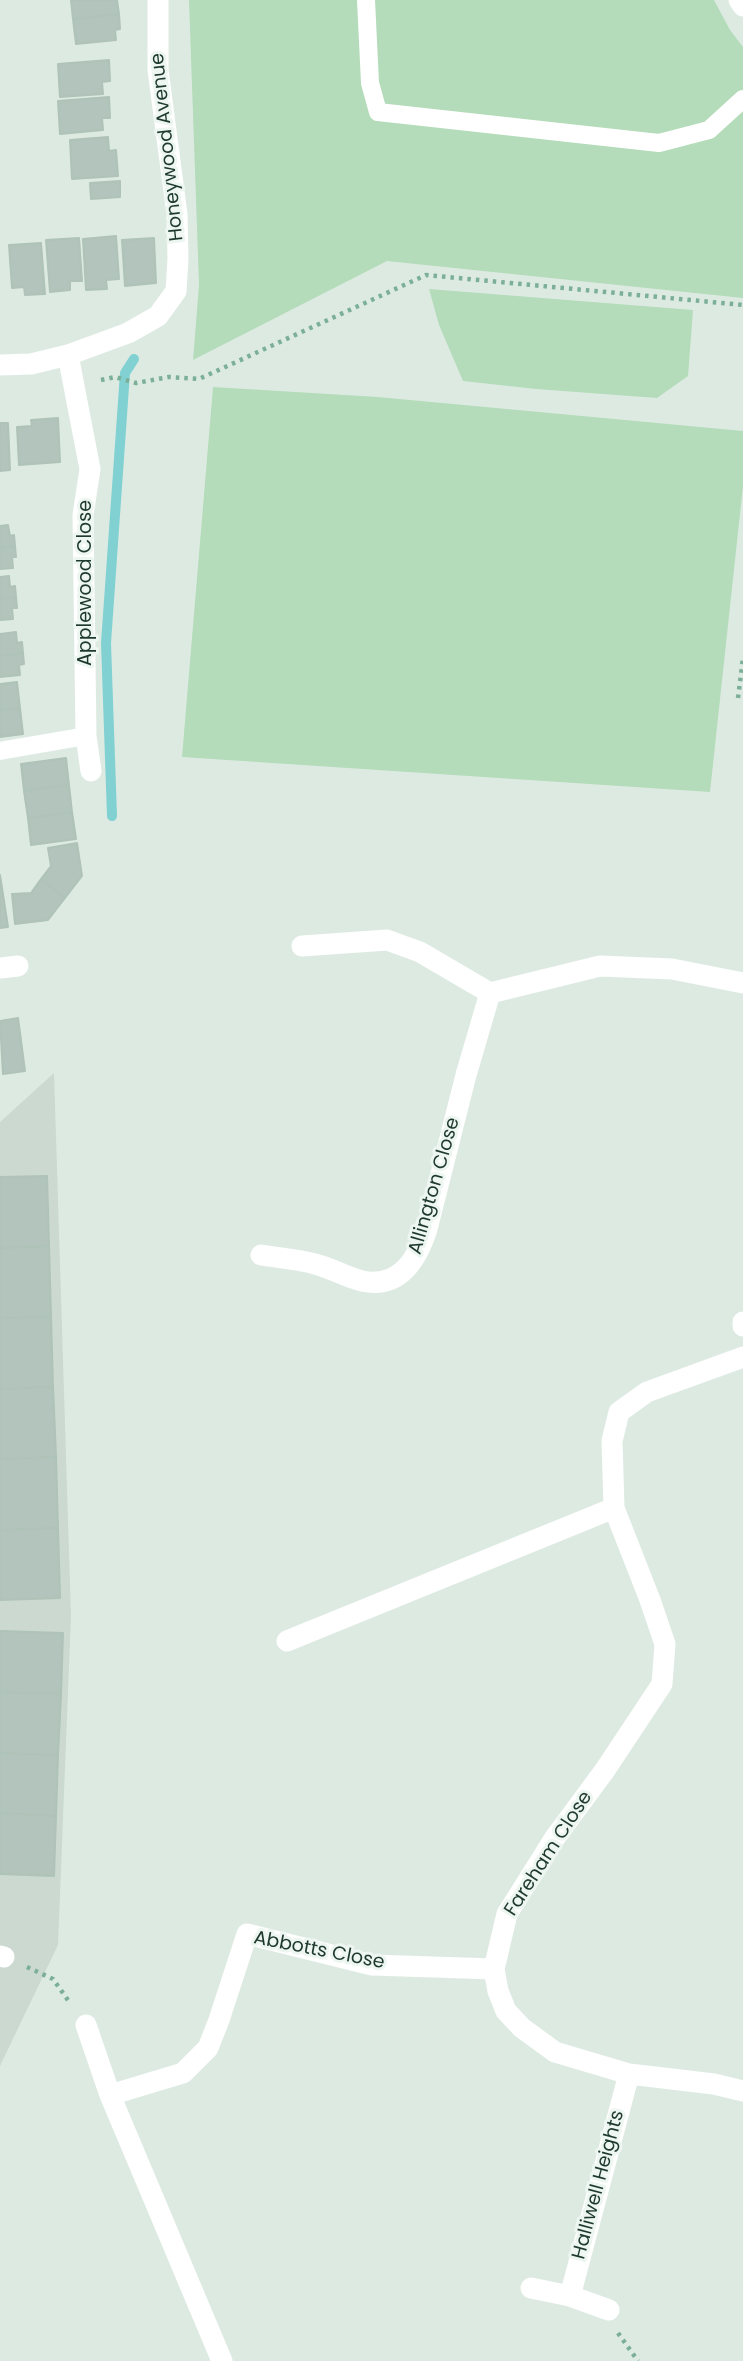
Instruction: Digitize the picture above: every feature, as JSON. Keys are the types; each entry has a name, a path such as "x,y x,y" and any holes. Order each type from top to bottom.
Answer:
{"street":[{"name":"Honeywood Avenue","path":"0,365 31,364 68,355 128,333 158,316 176,291 177,214 158,70 158,0"},
{"path":"739,0 743,6"},
{"name":"Applewood Close","path":"68,355 90,469 83,515 86,736 91,771"},
{"path":"302,946 387,940 420,952 490,993 600,966 672,969 743,983"},
{"name":"Allington Close","path":"261,1255 315,1263 363,1281 390,1280 411,1266 426,1230 490,993"},
{"name":"Fareham Close","path":"743,1357 647,1392 619,1412 612,1441 614,1508 665,1644 662,1684 605,1770 554,1839 507,1914 494,1969 498,1991 506,2011 522,2028 555,2052 629,2074 714,2084 743,2091"},
{"path":"287,1641 614,1508"},
{"name":"Abbotts Close","path":"110,2095 183,2073 208,2048 247,1934 372,1965 494,1969"},
{"path":"86,2025 110,2095 222,2361"},
{"name":"Halliwell Heights","path":"570,2296 629,2074"},
{"path":"531,2288 570,2296 612,2320"}],"lane":[{"path":"366,0 370,83 378,112 659,143 709,130 743,99"},
{"path":"0,751 86,736"}],"path":[{"path":"115,377 136,383 169,377 199,379 426,275 743,305"},
{"path":"738,698 743,658"},
{"path":"2,1956 53,1979 86,2025"},
{"path":"612,2320 638,2361"}],"shaded area":[{"path":"54,1073 71,1616 58,1945 0,2066 0,1122"}],"green space":[{"path":"189,0 714,0 730,30 743,47 743,298 387,261 193,360 199,285"},
{"path":"429,289 693,310 688,376 657,398 463,381 439,325"},
{"path":"213,387 378,397 743,431 743,486 710,792 182,757"}],"building":[{"path":"71,0 117,0 119,14 73,19"},
{"path":"119,14 120,29 115,30 116,40 76,44 73,19"},
{"path":"109,60 110,81 102,82 103,94 60,97 58,64"},
{"path":"109,97 110,118 102,118 103,130 60,134 58,101"},
{"path":"108,137 109,151 116,150 118,176 72,179 70,140"},
{"path":"120,181 120,197 91,199 90,183"},
{"path":"116,236 119,279 106,280 107,289 86,290 83,239"},
{"path":"79,238 82,281 70,281 70,290 50,292 46,240"},
{"path":"154,238 156,283 125,286 122,240"},
{"path":"41,243 45,294 25,295 24,287 12,288 9,245"},
{"path":"58,418 60,462 19,465 17,427 32,426 31,420"},
{"path":"0,423 8,423 10,470 0,471"},
{"path":"8,525 10,536 14,535 15,546 0,548 0,526"},
{"path":"15,546 13,568 0,569 0,548"},
{"path":"9,576 10,587 15,586 16,597 0,599 0,577"},
{"path":"16,597 17,608 12,608 13,619 0,620 0,599"},
{"path":"16,632 17,643 22,642 23,653 0,656 0,634"},
{"path":"23,653 24,664 19,665 20,675 0,677 0,656"},
{"path":"17,682 20,708 0,710 0,684"},
{"path":"20,708 23,734 0,737 0,710"},
{"path":"66,758 69,785 24,791 21,764"},
{"path":"69,785 72,812 28,818 24,791"},
{"path":"72,812 76,839 31,845 28,818"},
{"path":"77,843 82,876 65,898 41,879 51,866 48,848"},
{"path":"0,875 8,927 0,928"},
{"path":"41,879 65,898 48,920 15,924 12,894 31,893"},
{"path":"18,1018 25,1071 3,1074 0,1021"},
{"path":"47,1176 49,1246 0,1248 0,1177"},
{"path":"49,1246 51,1317 0,1318 0,1248"},
{"path":"51,1317 53,1387 0,1389 0,1318"},
{"path":"53,1387 56,1457 0,1459 0,1389"},
{"path":"56,1457 58,1528 0,1530 0,1459"},
{"path":"58,1528 60,1598 0,1600 0,1530"},
{"path":"0,1631 63,1633 61,1694 0,1692"},
{"path":"0,1692 61,1694 58,1755 0,1753"},
{"path":"0,1753 58,1755 56,1816 0,1813"},
{"path":"0,1813 56,1816 54,1876 0,1874"}],"waterway":[{"path":"112,816 106,643 125,373 134,359"}]}
